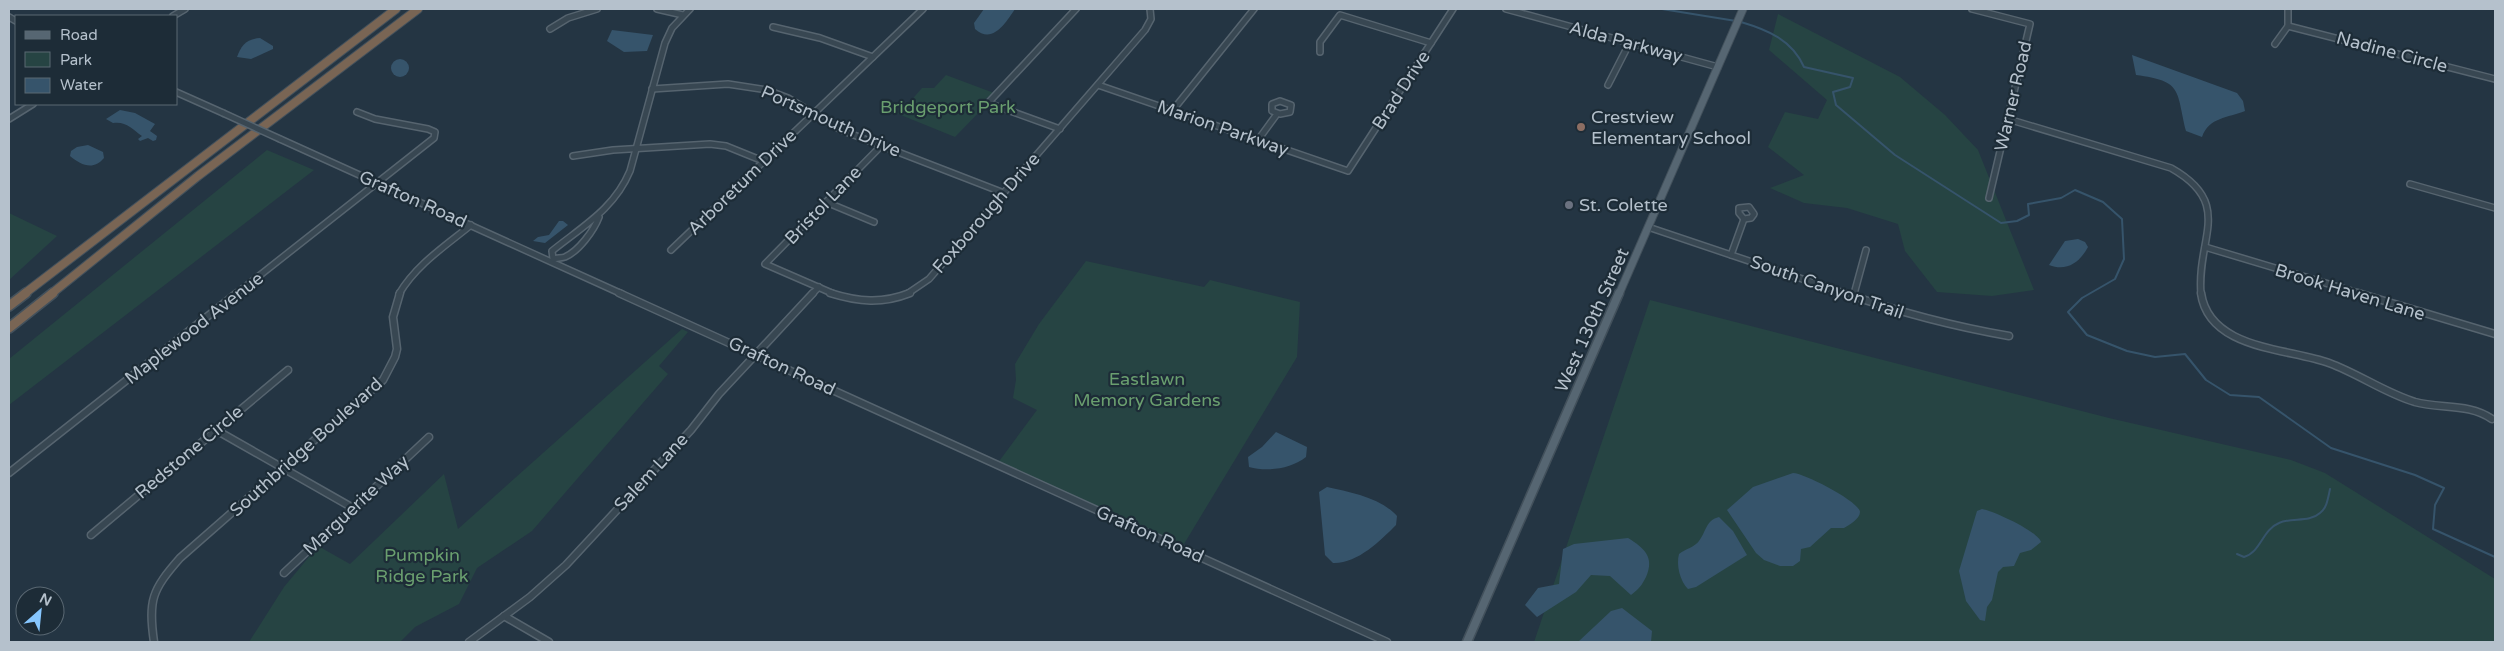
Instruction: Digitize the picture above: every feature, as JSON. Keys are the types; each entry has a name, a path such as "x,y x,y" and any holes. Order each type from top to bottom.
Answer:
{"highway":[{"path":"9,306 396,9"},
{"path":"9,328 198,176 418,9"}],"main road":[{"name":"West 130th Street","path":"1466,642 1743,9"}],"street":[{"path":"550,29 564,19 597,9"},
{"path":"657,9 683,15"},
{"path":"599,217 570,236 552,251 551,260 564,257 576,246 593,228 599,217 623,187 636,149 666,39 683,15 690,9"},
{"name":"Arboretum Drive","path":"671,250 923,9"},
{"path":"1060,128 988,103 1076,9"},
{"name":"Foxborough Drive","path":"766,264 845,298 868,303 895,299 914,291 929,279 1147,27 1151,19 1150,9"},
{"path":"1173,110 1254,9"},
{"name":"Brad Drive","path":"1348,171 1453,9"},
{"name":"Alda Parkway","path":"1506,9 1594,35 1630,42 1718,67"},
{"name":"Warner Road","path":"1972,9 2030,24 1989,198"},
{"path":"2275,44 2288,26 2288,9"},
{"path":"1320,52 1320,42 1340,15 1431,43"},
{"name":"Nadine Circle","path":"2288,26 2495,79"},
{"path":"773,27 820,38 873,57"},
{"path":"1608,85 1630,42"},
{"name":"Marion Parkway","path":"1098,84 1348,171"},
{"name":"Portsmouth Drive","path":"652,89 722,85 750,86 783,96 839,129 1004,193"},
{"name":"Grafton Road","path":"178,93 551,260 1386,642"},
{"path":"9,119 31,105"},
{"name":"Maplewood Avenue","path":"9,473 432,142 435,132 428,128 373,119 357,112"},
{"path":"1258,140 1277,114"},
{"path":"2008,119 2162,164 2186,177 2203,194 2208,206 2202,300 2215,321 2235,336 2260,347 2305,355 2325,361 2402,398 2433,406 2487,414 2492,419"},
{"path":"573,156 636,149 715,144 763,161"},
{"name":"Bristol Lane","path":"766,264 881,146"},
{"path":"2410,184 2495,208"},
{"path":"826,202 874,222"},
{"path":"1731,255 1744,219"},
{"name":"Southbridge Boulevard","path":"154,642 151,605 164,576 180,558 383,380 396,355 398,340 394,315 402,289 422,266 471,225"},
{"name":"South Canyon Trail","path":"1648,227 1940,324 2009,336"},
{"name":"Brook Haven Lane","path":"2205,247 2452,323 2495,334"},
{"path":"1853,296 1866,250"},
{"name":"Salem Lane","path":"469,642 530,597 566,565 691,430 719,394 819,287"},
{"name":"Redstone Circle","path":"91,534 288,370"},
{"path":"216,430 353,508"},
{"name":"Marguerite Way","path":"284,573 429,437"},
{"path":"504,616 549,642"}],"green space":[{"path":"1778,14 1900,77 1945,115 1978,150 2034,290 1992,296 1937,292 1905,251 1898,224 1847,208 1804,203 1770,188 1804,175 1768,147 1785,112 1818,119 1827,100 1769,50"},
{"name":"Bridgeport Park","path":"946,75 994,93 982,101 981,104 984,107 955,137 891,111 885,105 894,102 909,103 922,88 934,88"},
{"path":"267,150 314,170 9,405 9,359"},
{"path":"9,213 57,236 9,280"},
{"name":"Eastlawn Memory Gardens","path":"1086,261 1204,287 1210,280 1300,302 1297,357 1181,549 997,464 1037,410 1013,398 1016,380 1015,364 1039,324"},
{"path":"1650,300 2109,418 2291,460 2325,473 2495,579 2495,642 1534,642"},
{"name":"Pumpkin Ridge Park","path":"682,329 688,332 659,366 668,374 532,531 477,568 459,604 415,627 400,642 249,642 284,587 318,546 350,564 444,474 458,529"}],"water":[{"path":"984,9 1015,9 998,30 988,34 975,29 974,23"},
{"path":"612,30 653,35 647,51 624,52 607,41"},
{"path":"260,38 273,46 273,49 251,59 237,57 245,44"},
{"path":"2132,55 2237,93 2243,101 2245,111 2220,119 2209,125 2202,137 2186,131 2175,90 2162,81 2136,75"},
{"path":"400,59 406,62 409,68 406,74 400,77 394,74 391,68 394,62"},
{"path":"120,110 135,113 155,124 150,131 157,136 156,140 153,141 148,138 140,141 138,139 142,136 129,126 122,123 113,123 106,119"},
{"path":"88,145 103,152 104,158 100,162 87,165 78,162 70,156 71,151 77,147"},
{"path":"559,221 563,221 568,225 545,243 533,241 538,237 549,235"},
{"path":"2078,239 2085,242 2088,247 2077,261 2062,267 2049,265 2065,241"},
{"path":"1276,432 1307,447 1306,457 1286,467 1263,469 1249,467 1248,457 1262,447"},
{"path":"1793,473 1808,478 1842,495 1858,507 1860,515 1844,528 1831,528 1810,547 1801,549 1800,561 1793,566 1780,566 1764,560 1756,553 1727,510 1753,487"},
{"path":"1327,487 1374,500 1397,516 1396,525 1359,556 1351,560 1333,563 1325,555 1319,492"},
{"path":"1982,509 2025,528 2033,533 2041,542 2031,550 2020,553 2014,566 2003,567 1998,572 1992,600 1987,607 1985,621 1980,620 1966,601 1959,571 1977,511"},
{"path":"1719,517 1733,531 1747,555 1696,587 1688,589 1679,573 1679,554 1697,543 1711,521"},
{"path":"1628,538 1643,549 1649,564 1646,577 1638,589 1631,595 1610,576 1591,575 1576,592 1537,617 1525,605 1538,588 1559,584 1563,549 1574,544"},
{"path":"1622,608 1652,631 1651,642 1578,642 1611,611"}],"waterway":[{"path":"1662,9 1736,21"},
{"path":"1741,22 1778,37 1793,50 1804,67 1853,78 1850,87 1833,92 1836,105 1895,155 2001,223 2017,221 2029,215 2028,204 2061,198 2075,190 2103,202 2122,219 2124,259 2115,279 2082,298 2068,312 2087,335 2127,351 2155,357 2185,354 2206,380 2230,395 2259,397 2331,448 2415,475 2444,488 2435,505 2433,529 2495,557"},
{"path":"2237,554 2244,557 2250,554 2273,526 2279,523 2316,516 2326,506 2330,489"}],"place":[{"name":"Crestview Elementary School","path":"1581,127"},
{"name":"St. Colette","path":"1569,205"}]}
